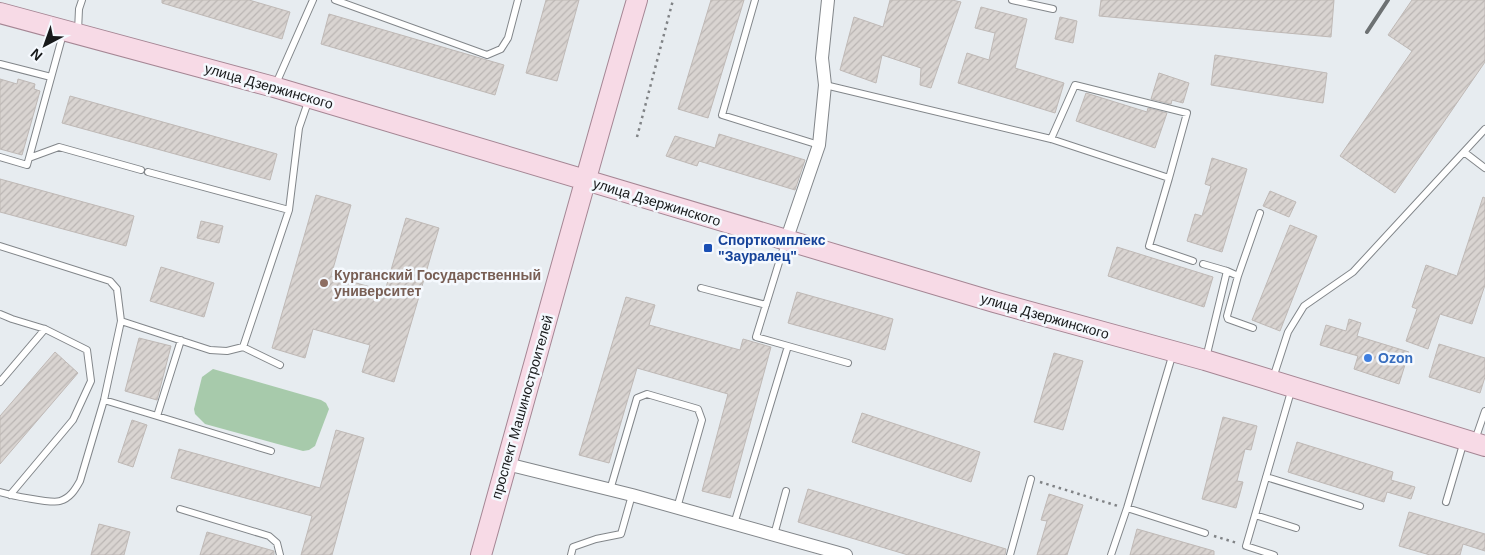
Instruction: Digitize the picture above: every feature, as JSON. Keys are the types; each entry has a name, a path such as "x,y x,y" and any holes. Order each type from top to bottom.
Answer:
{"main road":[{"name":"проспект Машиностроителей","path":"481,555 584,180 637,0"},
{"name":"улица Дзержинского","path":"0,12 274,87 994,302 1205,360 1474,443"}],"street":[{"path":"786,241 819,145 825,85 822,58 828,0"},
{"path":"507,464 610,490 846,555"}],"lane":[{"path":"0,157 27,165 51,77 82,0"},
{"path":"274,87 314,0"},
{"path":"335,0 487,55 501,49 508,38 518,0"},
{"path":"754,0 722,115 819,145"},
{"path":"1012,0 1052,10"},
{"path":"0,64 51,77"},
{"path":"825,85 1051,139 1170,178"},
{"path":"1051,139 1075,85 1187,113 1170,178 1149,246 1193,261"},
{"path":"243,347 288,210 299,128 309,98"},
{"path":"1272,381 1288,332 1304,306 1353,272 1485,129"},
{"path":"28,158 59,147 288,210"},
{"path":"1464,152 1485,168"},
{"path":"1253,328 1228,319 1227,316 1238,276 1260,213"},
{"path":"786,241 756,337 848,363"},
{"path":"0,246 110,281 117,289 121,321 104,400 80,482 72,493 59,502 0,492"},
{"path":"1203,264 1238,276"},
{"path":"1205,360 1227,271"},
{"path":"701,288 766,305"},
{"path":"0,314 12,320 45,329 87,350 92,381 73,420 10,495"},
{"path":"121,321 210,350 226,351 243,347 280,365"},
{"path":"0,382 45,329"},
{"path":"157,416 182,340"},
{"path":"734,524 788,346"},
{"path":"1111,555 1127,508 1173,352"},
{"path":"1274,555 1246,546 1292,387"},
{"path":"610,490 636,398 647,394 698,409 702,420 677,508"},
{"path":"104,400 271,452"},
{"path":"1446,502 1474,443 1485,412"},
{"path":"1266,477 1360,506"},
{"path":"1010,555 1031,479"},
{"path":"774,535 786,491"},
{"path":"571,555 573,547 596,539 621,534 632,496"},
{"path":"1127,508 1205,533"},
{"path":"180,509 269,536 277,543 280,555"},
{"path":"1255,515 1296,528"}],"path":[{"path":"638,137 673,0"},
{"path":"1031,479 1127,508"},
{"path":"1205,533 1246,546"}],"green space":[{"path":"213,369 326,403 329,409 315,446 303,451 205,424 195,414 194,409 202,377"}],"building":[{"path":"162,0 249,0 290,12 282,39 162,3"},
{"path":"546,0 579,0 557,81 526,73"},
{"path":"711,0 744,0 708,118 678,109"},
{"path":"890,0 952,0 961,2 931,88 920,85 921,68 882,55 876,83 840,70 854,17 883,27"},
{"path":"1101,0 1334,0 1331,37 1099,16"},
{"path":"1412,0 1485,0 1485,62 1395,193 1340,156 1412,51 1388,35"},
{"path":"981,7 1027,19 1015,68 1064,83 1055,113 958,83 967,53 989,60 995,33 975,28"},
{"path":"329,14 504,65 495,95 321,44"},
{"path":"1060,17 1077,21 1073,43 1055,39"},
{"path":"1215,55 1327,73 1323,103 1211,85"},
{"path":"1159,73 1189,83 1183,103 1172,100 1171,104 1151,99"},
{"path":"0,79 17,84 18,79 35,84 34,89 40,91 22,155 0,149"},
{"path":"1086,93 1147,112 1148,108 1167,113 1155,148 1076,121"},
{"path":"70,96 277,154 270,180 62,123"},
{"path":"719,134 805,160 795,190 699,161 697,166 666,156 675,136 715,148"},
{"path":"1212,158 1247,169 1222,252 1187,241 1195,214 1202,216 1211,186 1205,184"},
{"path":"0,179 134,216 126,246 0,212"},
{"path":"1270,191 1296,202 1289,217 1263,206"},
{"name":"Курганский Государственный университет","path":"316,195 351,205 331,276 385,291 406,218 439,228 394,382 362,372 370,345 313,329 305,358 272,348"},
{"path":"1483,197 1485,198 1485,285 1472,324 1440,314 1428,349 1406,341 1417,309 1412,307 1426,265 1457,276"},
{"path":"201,221 223,226 219,243 197,238"},
{"path":"1290,225 1317,236 1280,331 1252,320"},
{"path":"1117,247 1213,277 1204,307 1108,276"},
{"path":"161,267 214,283 204,317 150,301"},
{"path":"797,292 893,319 885,350 788,323"},
{"path":"626,297 655,305 649,325 740,350 743,339 771,347 730,498 702,491 728,394 637,368 609,463 579,455"},
{"path":"1349,319 1361,323 1357,336 1409,352 1399,384 1354,369 1358,356 1320,345 1326,325 1346,331"},
{"path":"139,338 171,346 157,400 125,391"},
{"path":"1439,344 1485,358 1485,377 1480,393 1429,377"},
{"path":"55,352 78,373 0,464 0,416"},
{"path":"1054,353 1083,361 1063,430 1034,422"},
{"path":"862,413 980,452 971,482 852,442"},
{"path":"1223,417 1257,426 1251,450 1245,449 1237,481 1243,482 1236,508 1202,499"},
{"path":"132,420 147,425 133,467 118,462"},
{"path":"336,430 364,438 332,555 301,555 312,516 171,478 179,449 320,488"},
{"path":"1297,442 1393,472 1391,480 1415,487 1411,499 1387,492 1384,502 1288,472"},
{"path":"808,489 1006,549 1005,555 908,555 798,522"},
{"path":"1049,494 1083,505 1067,555 1037,555 1047,521 1041,520"},
{"path":"1409,512 1485,534 1485,551 1463,544 1460,555 1430,555 1399,546"},
{"path":"99,524 130,532 124,555 91,555"},
{"path":"1137,529 1214,551 1214,555 1130,555"},
{"path":"207,532 274,551 274,555 200,555"}],"railway":[{"path":"1367,32 1388,0"}],"place":[{"name":"Спорткомплекс \"Зауралец\"","path":"708,248"},
{"name":"Курганский Государственный университет","path":"324,283"},
{"name":"Ozon","path":"1368,358"}]}
